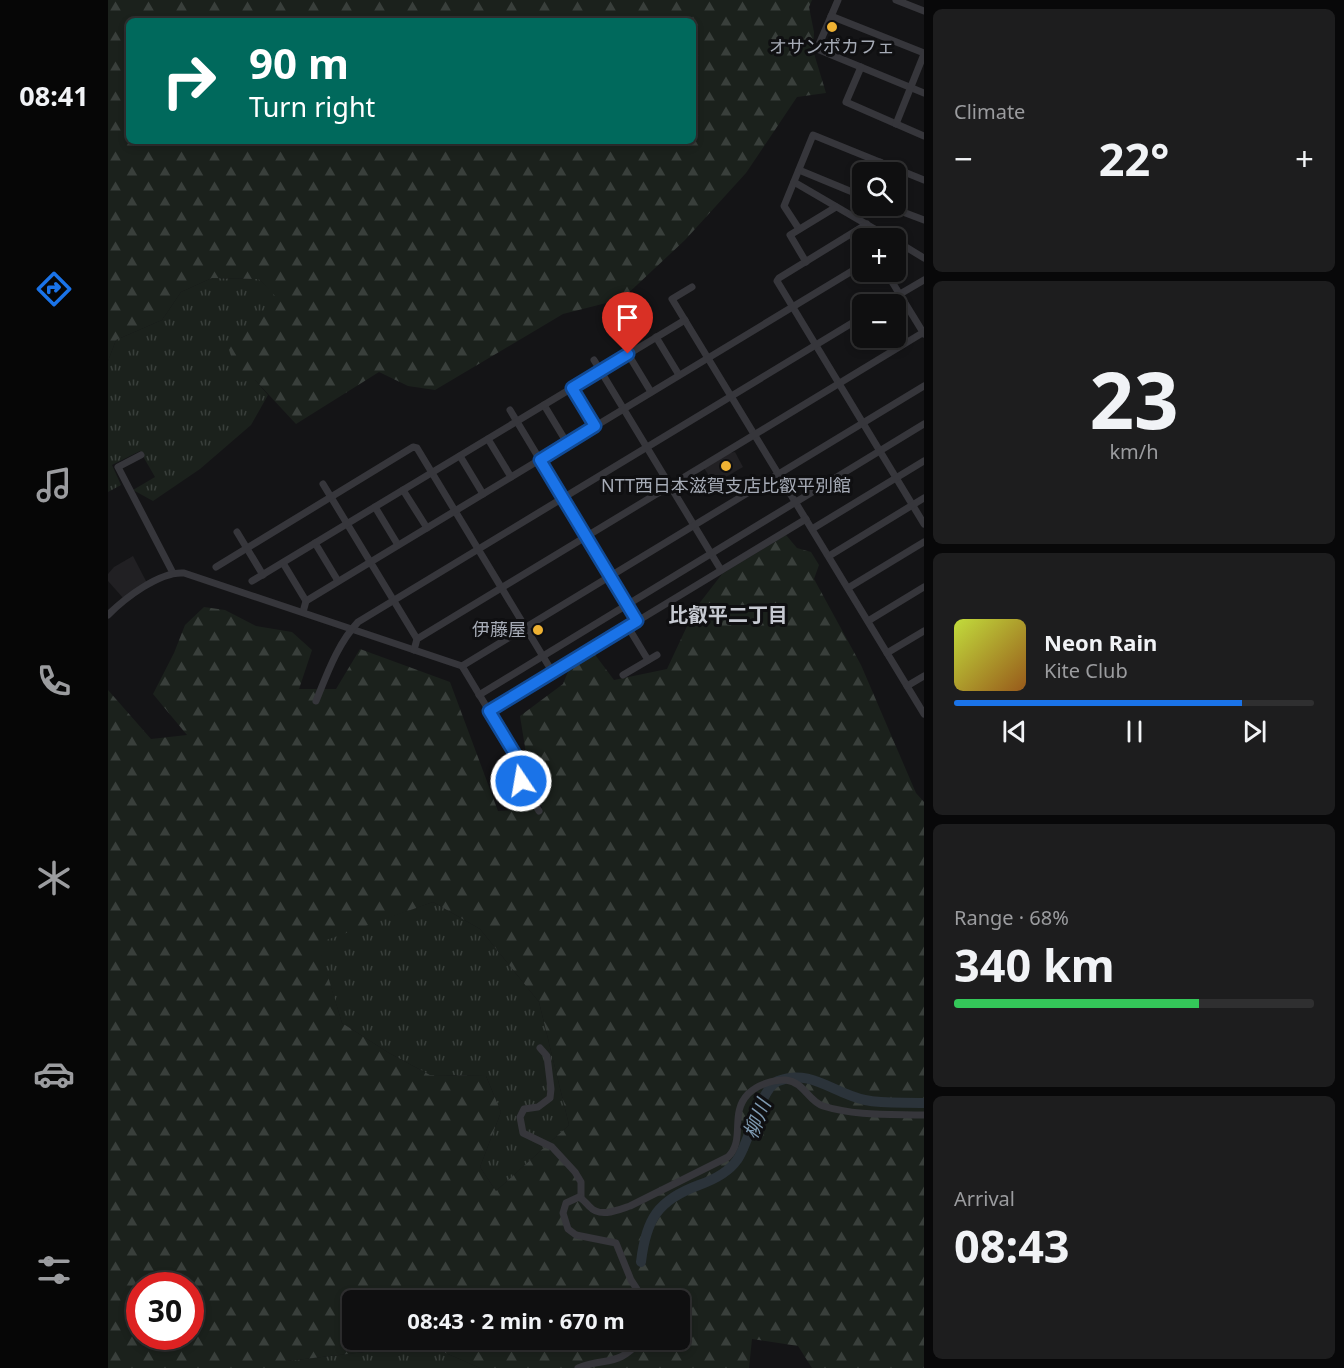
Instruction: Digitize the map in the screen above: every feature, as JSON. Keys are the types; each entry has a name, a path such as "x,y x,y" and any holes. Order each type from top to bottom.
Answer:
{"street":[{"path":"838,0 817,49 924,93"},
{"path":"896,0 924,11"},
{"path":"831,16 924,53 896,124"},
{"path":"861,67 846,102 924,136"},
{"path":"799,229 784,206 813,135 880,162"},
{"path":"799,170 852,192"},
{"path":"906,173 924,180"},
{"path":"794,182 874,228"},
{"path":"806,262 790,235 836,207"},
{"path":"906,213 924,220"},
{"path":"867,224 777,281 924,524"},
{"path":"906,248 924,258"},
{"path":"303,612 306,601 338,581 852,270"},
{"path":"902,294 924,280"},
{"path":"692,287 672,299 924,714"},
{"path":"414,650 417,639 924,333 906,304"},
{"path":"252,581 685,320"},
{"path":"316,702 330,667 358,622 852,323"},
{"path":"656,337 679,375"},
{"path":"628,354 651,392"},
{"path":"594,360 721,570"},
{"path":"462,666 924,386"},
{"path":"572,388 595,426"},
{"path":"544,405 567,443"},
{"path":"510,410 637,621"},
{"path":"479,694 924,424"},
{"path":"488,439 511,477"},
{"path":"216,567 413,447 417,448 553,673"},
{"path":"141,455 118,467 173,573"},
{"path":"460,456 483,494"},
{"path":"812,529 924,461"},
{"path":"323,484 417,639"},
{"path":"403,490 427,528"},
{"path":"829,556 924,498"},
{"path":"375,507 398,545"},
{"path":"489,711 806,519"},
{"path":"237,532 263,575"},
{"path":"848,588 924,542"},
{"path":"315,543 338,581"},
{"path":"283,563 306,601"},
{"path":"108,615 141,589 173,573 184,573 462,666 524,769 521,781 539,811"},
{"path":"868,621 924,587"},
{"path":"628,627 648,660"},
{"path":"887,653 924,631"},
{"path":"623,675 657,655"},
{"path":"907,686 924,676"},
{"path":"540,1048 547,1056 550,1098 538,1107 524,1109 519,1117 524,1133 552,1148 575,1172 581,1182 581,1197 593,1210 601,1212 630,1206 728,1157 736,1143 739,1107 749,1093 771,1082 785,1080 797,1084 814,1101 825,1107 874,1114 924,1115"},
{"path":"581,1197 571,1200 563,1209 568,1229 576,1235 616,1243 638,1290"},
{"path":"578,1368 618,1359 631,1350"}],"shaded area":[{"path":"735,452 743,467 714,484 704,468 729,453"},
{"path":"133,556 147,583 124,599 108,581 108,574 114,567"}],"green space":[{"path":"108,0 812,0 809,7 814,32 813,50 826,93 797,97 746,173 685,240 622,299 563,314 435,390 408,386 379,372 296,424 255,380 240,382 227,344 277,298 259,279 212,278 181,292 162,320 116,340 108,361"},
{"path":"212,278 259,279 278,298 255,380 268,395 251,425 200,469 153,501 133,490 155,477 140,451 112,465 121,485 108,492 108,361 116,340 162,320 181,292"},
{"path":"786,535 797,548 811,552 819,565 814,579 861,665 916,793 924,802 924,1368 812,1368 798,1346 752,1339 749,1368 480,1368 439,1350 690,1350 690,1290 342,1290 342,1350 368,1350 365,1352 287,1361 287,1368 108,1368 108,690 151,739 187,735 153,694 174,653 185,625 204,607 225,610 256,626 292,632 312,650 299,689 336,689 360,649 450,682 498,811 542,808 528,766 520,716 563,684 571,664 593,652 614,680 667,669 695,609 722,574","holes":["433,902 480,929 539,1002 569,1125 496,1191 480,1167 501,1112 486,1076 430,1075 389,1053 342,1023 318,943"]},
{"path":"433,902 480,929 539,1002 569,1125 496,1191 480,1167 501,1112 486,1076 430,1075 389,1053 342,1023 317,942"},
{"path":"368,1350 439,1350 480,1368 287,1368 287,1361"}],"waterway":[{"name":"柳川","path":"641,1262 646,1234 656,1213 673,1197 715,1178 733,1165 741,1152 760,1105 778,1081 801,1078 822,1083 865,1100 924,1103"}],"place":[{"name":"オサンポカフェ","path":"832,27"},
{"name":"NTT西日本滋賀支店比叡平別館","path":"726,466"},
{"name":"伊藤屋","path":"538,630"}],"district":[{"name":"比叡平二丁目","path":"728,615"}],"route":[{"path":"521,781 524,769 489,711 637,621 540,460 595,426 572,388 628,354"}]}
